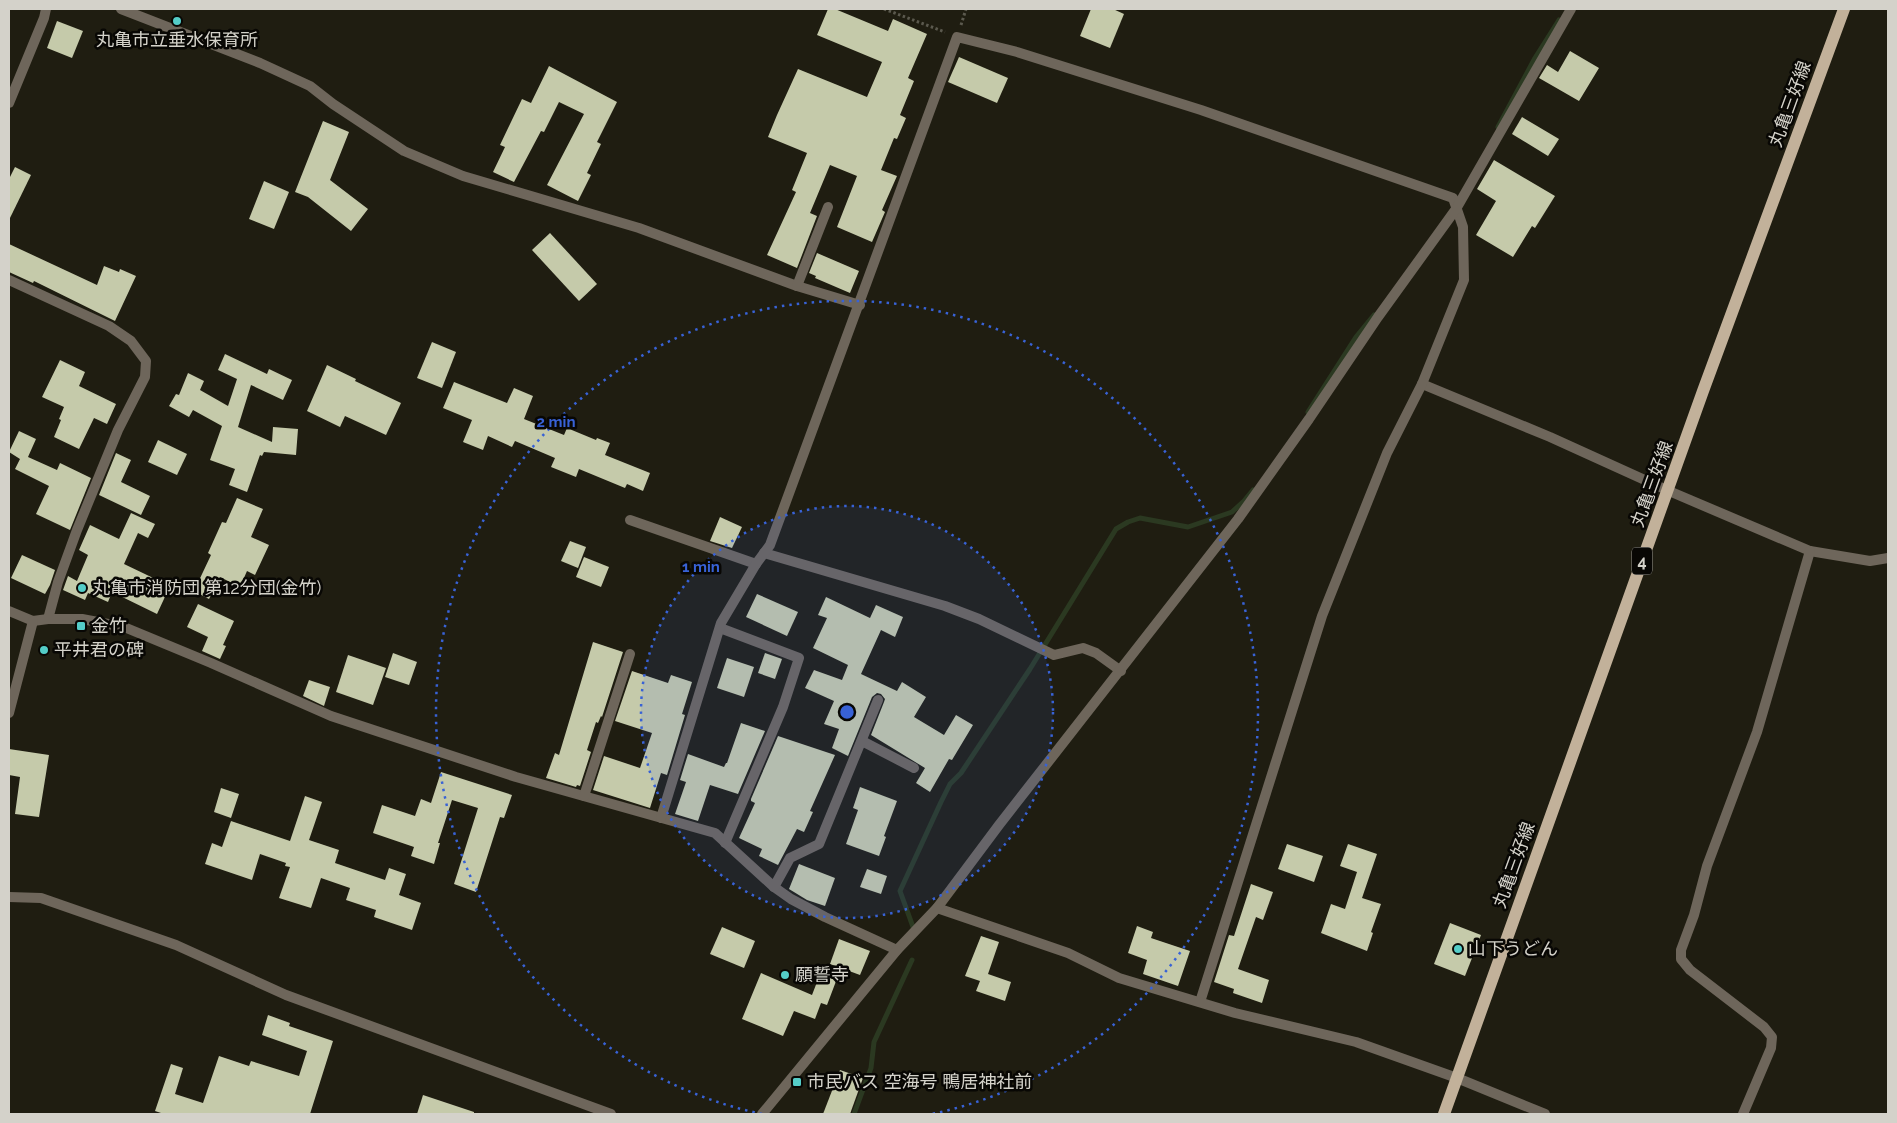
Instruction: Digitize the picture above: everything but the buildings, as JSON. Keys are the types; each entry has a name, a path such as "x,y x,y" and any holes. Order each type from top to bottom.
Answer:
{"main road":[{"name":"丸亀三好線","path":"1444,1114 1669,491 1703,391 1844,9"}],"street":[{"path":"9,103 46,9"},
{"path":"121,9 260,63 310,86 333,104 404,150 463,176 639,228 797,286 860,305"},
{"path":"762,1114 897,950 937,908 999,825 1238,520 1455,204 1571,9"},
{"path":"661,818 720,628 756,564 770,545 860,305 957,37 1017,52 1201,110 1455,204"},
{"path":"1200,1002 1322,616 1387,454 1422,384 1464,280 1463,227 1455,204"},
{"path":"797,286 828,207"},
{"path":"9,280 110,326 132,341 146,361 144,377 118,430 81,521 58,582 48,619"},
{"path":"1422,384 1810,551 1870,561 1888,558"},
{"path":"630,520 756,564"},
{"path":"1743,1114 1771,1048 1772,1037 1764,1028 1690,970 1682,959 1681,950 1694,915 1707,866 1757,732 1810,551"},
{"path":"764,553 945,606 979,619 1054,655 1083,648 1096,653 1121,671"},
{"path":"9,611 33,621 82,619 124,627 331,716 516,777 715,833 774,887 791,899 824,917 897,950"},
{"path":"9,713 33,621"},
{"path":"720,628 799,658 783,707 726,843"},
{"path":"584,796 630,654"},
{"path":"774,887 790,858 819,844 878,700"},
{"path":"862,741 914,768"},
{"path":"9,898 41,898 176,945 286,995 612,1114"},
{"path":"937,908 1068,953 1119,978 1235,1013 1356,1042 1457,1078 1545,1114"}],"path":[{"path":"884,9 957,37"}],"waterway":[{"path":"1498,127 1535,58 1559,20"},
{"path":"1308,412 1356,337 1374,315"},
{"path":"913,927 900,891 950,784 961,773 1030,669 1116,529 1140,518 1188,527 1232,512 1253,490"},
{"path":"854,1114 871,1068 874,1042 912,960"}],"place":[{"name":"丸亀市立垂水保育所","path":"177,21"},
{"name":"丸亀市消防団 第12分団(金竹)","path":"82,588"},
{"name":"金竹","path":"81,626"},
{"name":"平井君の碑","path":"44,650"},
{"name":"山下うどん","path":"1458,949"},
{"name":"願誓寺","path":"785,975"},
{"name":"市民バス 空海号 鴨居神社前","path":"797,1082"}]}
